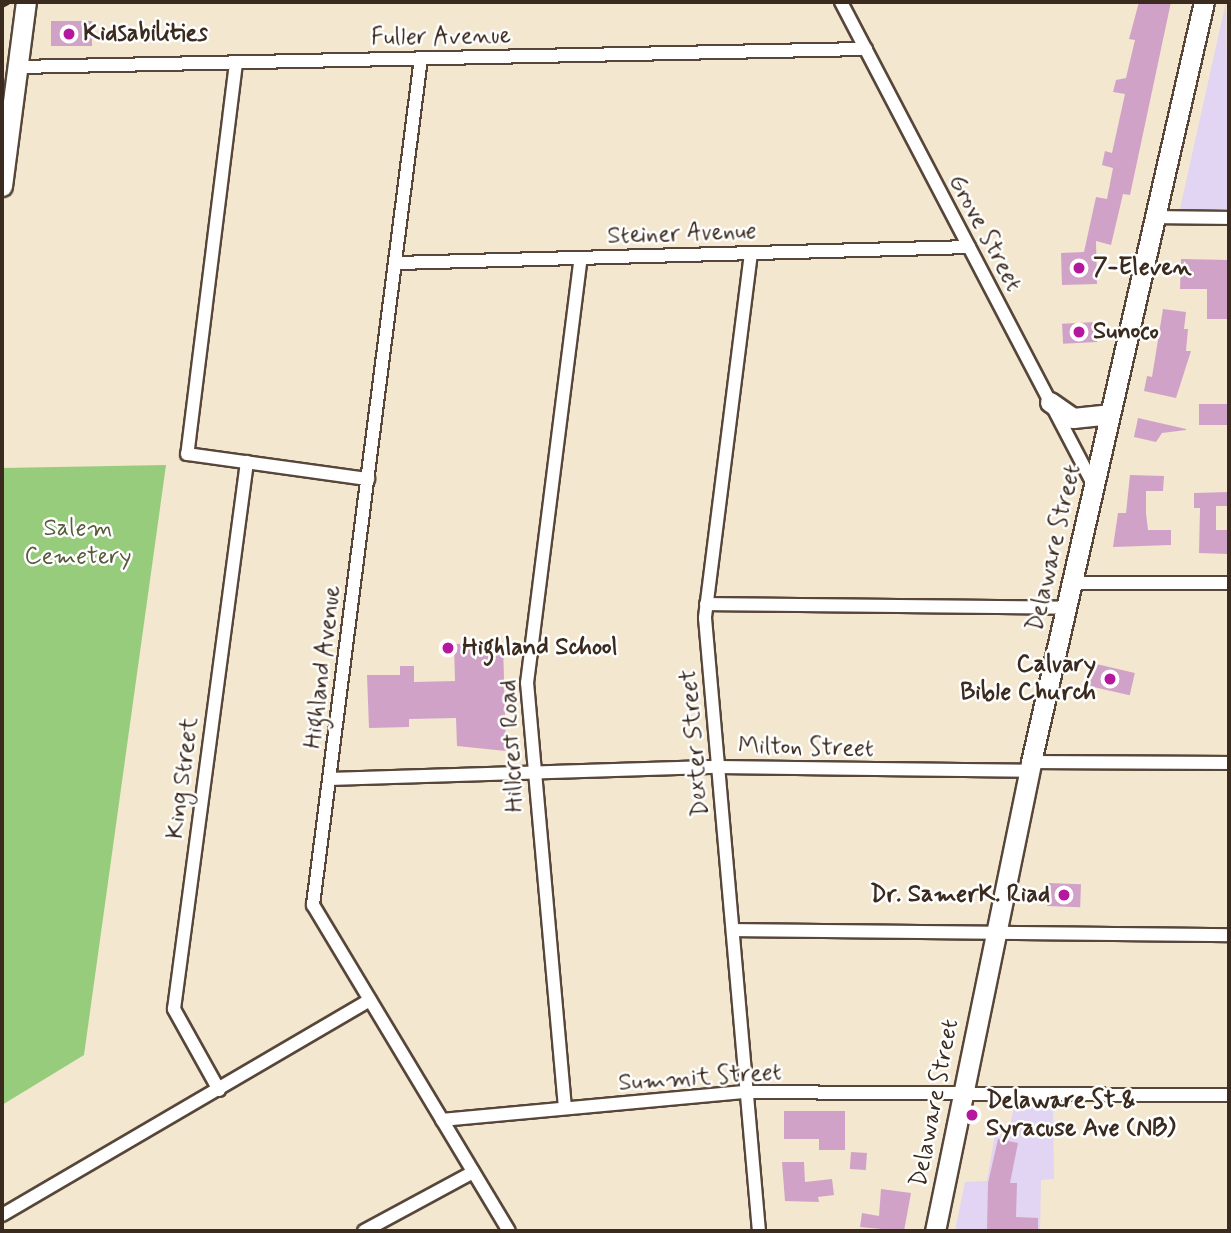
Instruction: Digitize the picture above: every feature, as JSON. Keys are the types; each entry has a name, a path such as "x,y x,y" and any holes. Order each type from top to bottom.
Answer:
{"main road":[{"path":"2,182 26,2"},
{"name":"Delaware Street","path":"935,1231 1030,767 1204,2"},
{"path":"1050,402 1073,418 1109,414"}],"street":[{"name":"Grove Street","path":"841,2 1093,484"},
{"name":"Fuller Avenue","path":"18,66 866,49"},
{"name":"Highland Avenue","path":"421,58 397,264 313,905 509,1231"},
{"path":"236,62 187,454 368,478"},
{"path":"1155,217 1229,218"},
{"name":"Steiner Avenue","path":"397,264 969,247"},
{"name":"Dexter Street","path":"751,253 706,604 759,1231"},
{"name":"Hillcrest Road","path":"565,1108 532,772 527,683 581,258"},
{"name":"King Street","path":"219,1090 174,1009 247,462"},
{"path":"1071,583 1229,583"},
{"path":"706,604 1066,608"},
{"name":"Milton Street","path":"329,779 718,767 1030,767 1229,763"},
{"path":"733,930 1229,935"},
{"path":"2,1215 370,1000"},
{"name":"Summit Street","path":"442,1120 746,1092 1229,1095"},
{"path":"364,1231 473,1172"}],"shaded area":[{"path":"1226,2 1229,210 1180,209"},
{"path":"1014,1107 1053,1107 1054,1179 1041,1180 1040,1231 955,1231 965,1182 987,1181 995,1134 1008,1135"}],"green space":[{"name":"Salem Cemetery","path":"166,465 84,1055 2,1105 2,468"}],"building":[{"path":"1139,2 1171,2 1130,195 1123,194 1111,245 1096,241 1097,284 1062,285 1061,253 1084,252 1096,197 1107,199 1113,168 1102,165 1105,151 1112,153 1125,94 1113,92 1116,80 1126,78 1135,40 1129,39"},
{"name":"Kidsabilities","path":"51,21 92,21 92,46 51,46"},
{"path":"1181,259 1229,260 1229,319 1207,319 1207,289 1180,289"},
{"path":"1163,309 1186,312 1186,351 1191,351 1176,398 1144,391 1147,376 1152,377"},
{"name":"Sunoco","path":"1096,322 1097,342 1063,344 1062,324"},
{"path":"1199,404 1229,404 1229,425 1199,425"},
{"path":"1138,418 1186,430 1162,433 1156,442 1134,437"},
{"path":"1130,475 1164,476 1163,491 1146,491 1146,513 1148,530 1171,530 1171,545 1113,547 1118,513 1126,513"},
{"path":"1229,492 1229,506 1216,506 1216,530 1229,530 1229,554 1199,553 1200,508 1194,508 1194,493"},
{"path":"503,643 506,751 457,746 456,718 409,719 409,727 369,728 367,675 400,675 400,666 414,666 414,682 455,681 454,644"},
{"name":"Calvary Bible Church","path":"1092,663 1135,673 1130,695 1087,685"},
{"name":"Dr. SamerK. Riad","path":"1048,883 1081,884 1080,907 1047,906"},
{"path":"784,1111 845,1111 845,1150 819,1150 819,1139 784,1139"},
{"path":"998,1139 1018,1143 1010,1183 1017,1183 1016,1217 1038,1218 1038,1231 987,1231 988,1183"},
{"path":"851,1152 867,1153 866,1170 850,1169"},
{"path":"782,1162 804,1162 805,1182 832,1179 834,1195 818,1197 819,1202 785,1201"},
{"path":"881,1189 911,1193 904,1231 860,1227 862,1213 879,1216"}],"railway":[{"path":"2,5 8,2"}],"place":[{"name":"Kidsabilities","path":"69,34"},
{"name":"7-Eleven","path":"1079,268"},
{"name":"Sunoco","path":"1079,332"},
{"name":"Highland School","path":"448,648"},
{"name":"Calvary Bible Church","path":"1110,679"},
{"name":"Dr. SamerK. Riad","path":"1064,895"},
{"name":"Delaware St & Syracuse Ave (NB)","path":"972,1115"}]}
